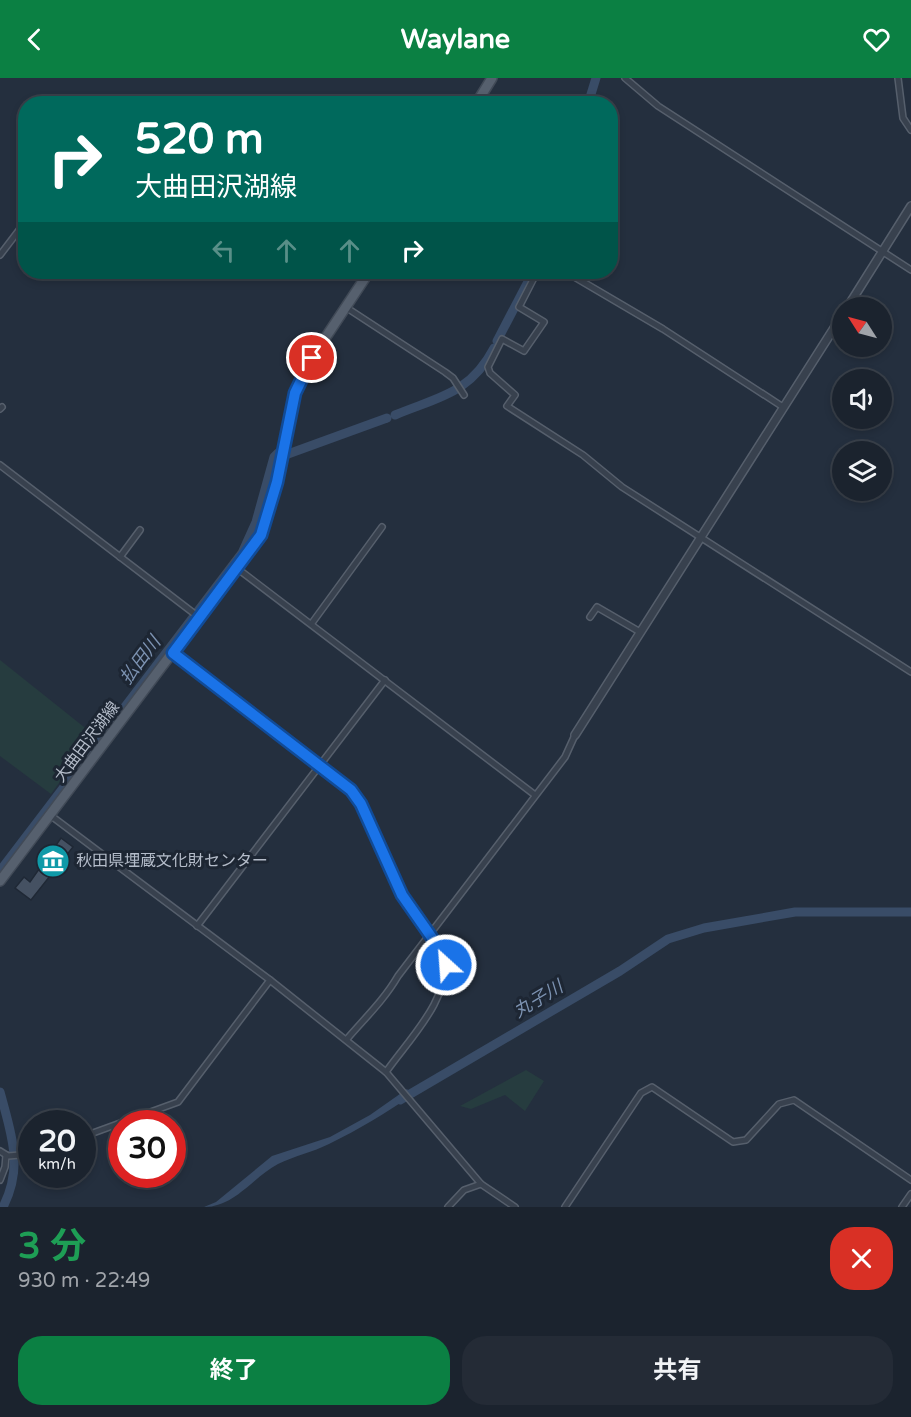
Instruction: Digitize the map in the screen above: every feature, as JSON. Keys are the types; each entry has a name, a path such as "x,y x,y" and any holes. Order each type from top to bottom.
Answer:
{"main road":[{"path":"481,96 492,78"},
{"name":"大曲田沢湖線","path":"0,881 261,535 277,482 295,393 312,358 365,279"}],"street":[{"path":"625,78 658,106 911,270"},
{"path":"898,78 903,118 911,130"},
{"path":"854,297 911,206"},
{"path":"0,255 18,231"},
{"path":"533,279 519,307 544,322 524,351 502,339 488,367 490,373 515,394 507,406 583,455 622,487 911,672"},
{"path":"578,279 663,329 783,407"},
{"path":"347,308 446,372 457,383 464,395"},
{"path":"347,1039 376,1005 385,999 430,933 565,757 575,735 832,331"},
{"path":"0,465 200,618"},
{"path":"312,623 382,527"},
{"path":"120,557 140,530"},
{"path":"238,568 535,795"},
{"path":"590,617 597,607 640,632"},
{"path":"173,653 319,764 357,797 402,895 444,955 446,965 443,986 432,1008 387,1074"},
{"path":"197,926 385,680"},
{"path":"50,815 347,1039 387,1074 481,1184 515,1207"},
{"path":"96,1132 178,1102 270,980"},
{"path":"565,1207 646,1088 656,1089 733,1142 739,1143 746,1140 779,1104 794,1100 911,1180"},
{"path":"0,1151 7,1156 18,1154"},
{"path":"0,1180 7,1156"},
{"path":"448,1207 464,1190 481,1184"},
{"path":"902,1207 911,1194"}],"green space":[{"path":"0,660 94,735 51,794 0,756"},
{"path":"526,1070 544,1081 525,1111 505,1095 471,1109 460,1106"}],"water":[{"path":"407,1089 412,1095 382,1115 340,1139 278,1164 225,1202 204,1207 216,1202 272,1156 330,1137 370,1115"}],"building":[{"name":"秋田県埋蔵文化財センター","path":"61,838 73,847 31,900 15,888 24,877 30,882"}],"waterway":[{"name":"払田川","path":"590,96 596,78"},
{"name":"払田川","path":"497,341 529,279"},
{"name":"払田川","path":"395,415 439,398 463,385 485,363 494,348"},
{"name":"払田川","path":"288,454 387,418"},
{"name":"払田川","path":"0,871 242,553 256,522 274,457 278,453"},
{"name":"丸子川","path":"400,1100 620,971 668,939 704,928 795,912 911,912"},
{"name":"払田川","path":"0,1092 14,1150 13,1178 3,1207"}],"place":[{"name":"秋田県埋蔵文化財センター","path":"53,861"}],"route":[{"path":"312,358 295,393 277,482 261,535 173,653 351,790 361,804 402,895 444,955 446,965"}]}
